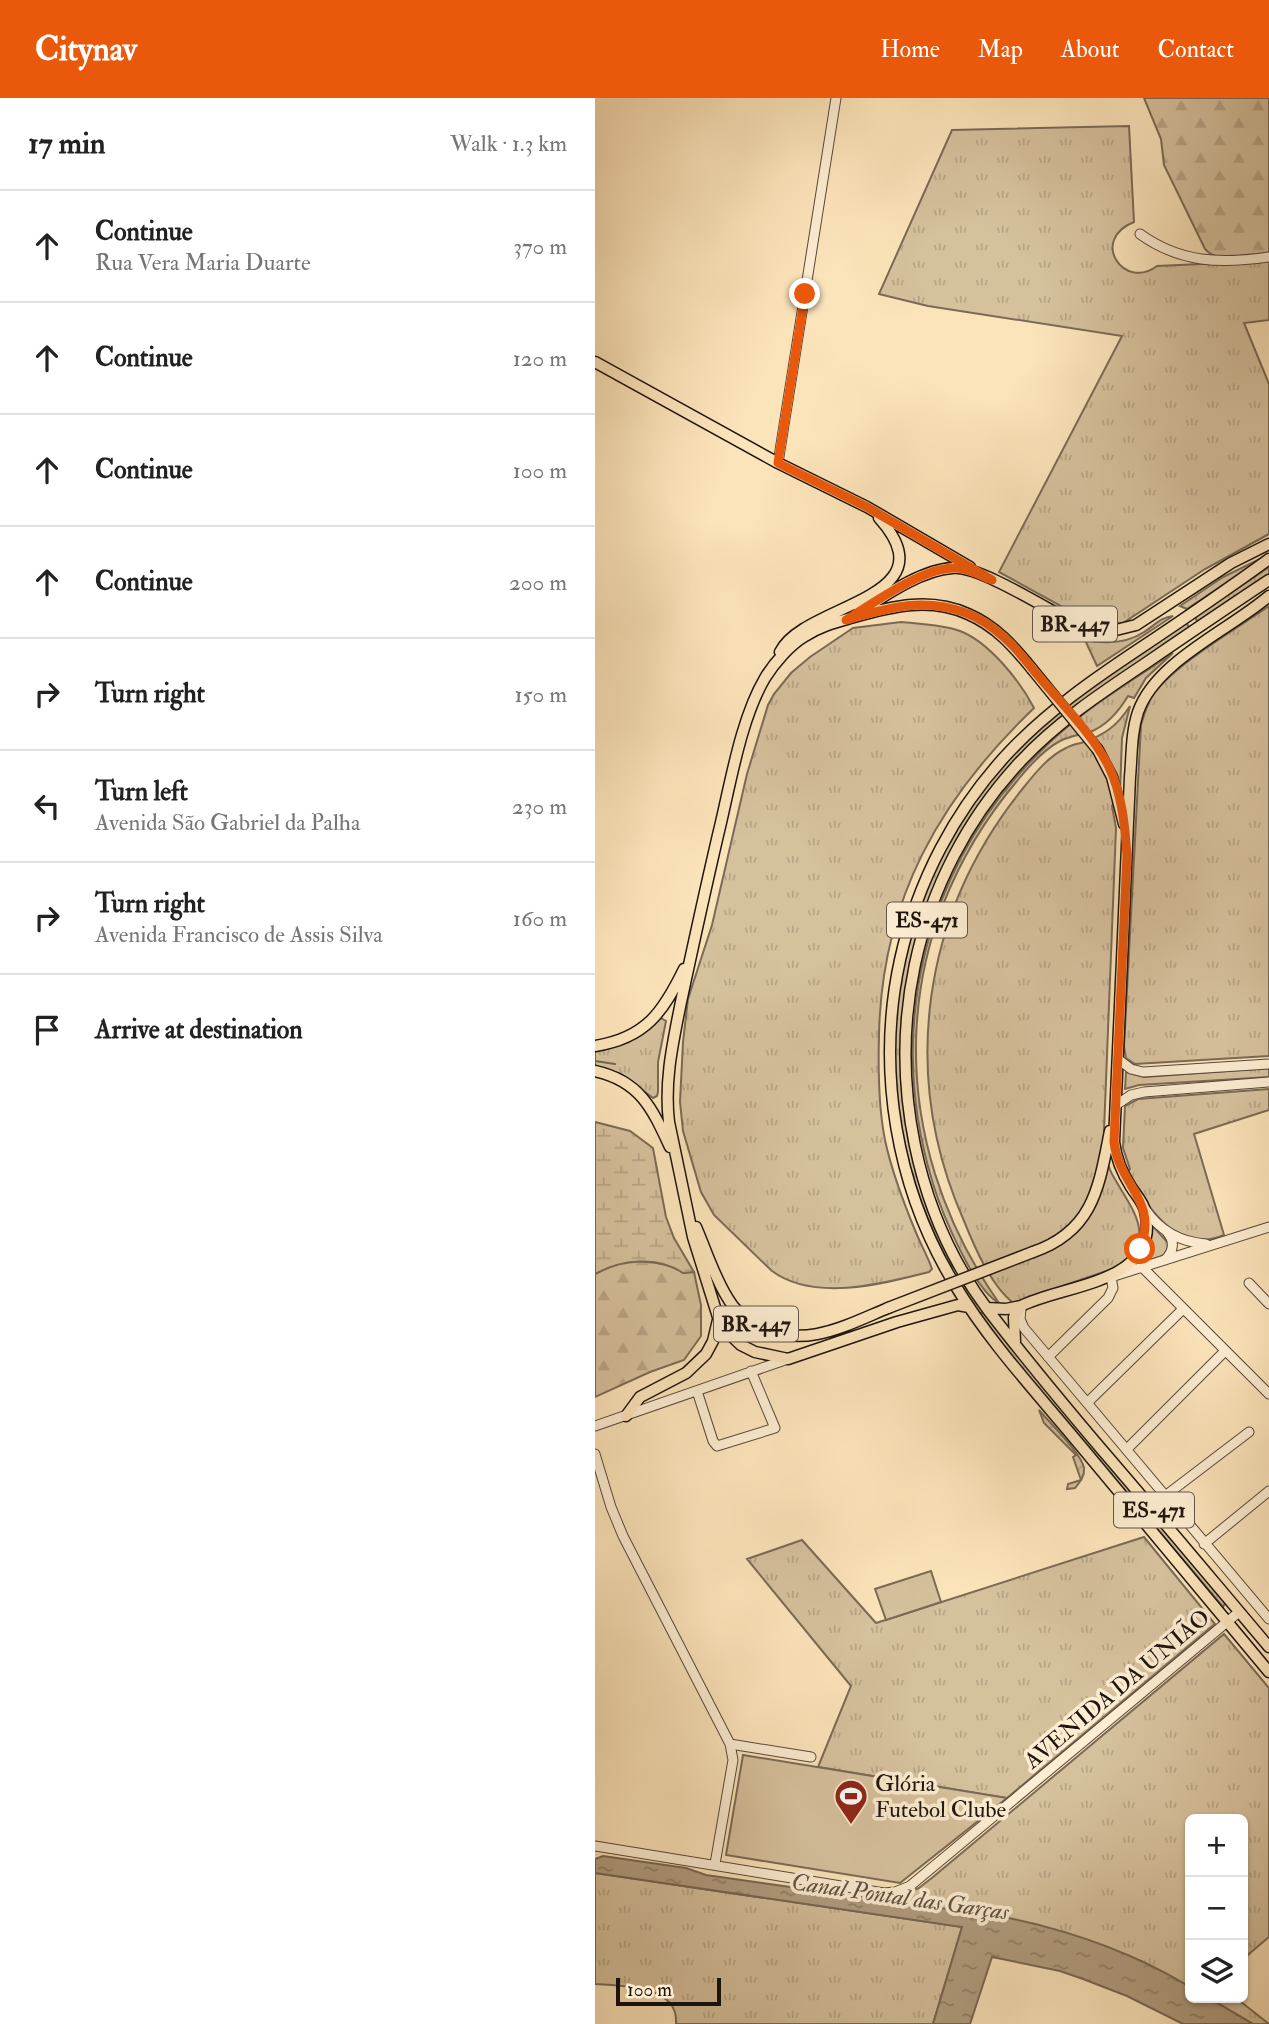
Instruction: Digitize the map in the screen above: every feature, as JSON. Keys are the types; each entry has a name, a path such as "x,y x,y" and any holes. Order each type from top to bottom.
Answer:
{"main road":[{"path":"595,362 778,463 867,507 992,580"},
{"path":"772,668 791,636 880,591 892,579 898,563 897,545 884,524 867,507"},
{"name":"BR-447","path":"846,620 887,594 943,569 961,568 992,580 1073,623 1108,632 1129,628 1231,563 1269,544"},
{"name":"ES-471","path":"1269,559 1104,673 1034,727 997,765 970,800 946,838 923,886 906,937 894,998 890,1060 894,1114 904,1166 921,1217 944,1266 969,1307 1027,1383 1269,1672"},
{"name":"ES-471","path":"1269,580 1085,705 1032,750 997,788 951,861 931,908 916,958 908,1009 905,1060 909,1112 919,1162 935,1212 957,1258 987,1308 1068,1409 1269,1647"},
{"path":"1126,869 1134,731 1146,696 1164,671 1269,596"},
{"name":"BR-447","path":"685,1206 727,1298 740,1313 764,1329 791,1336 819,1335 1051,1245 1068,1234 1091,1205 1100,1181 1116,1105 1126,869 1125,830 1118,794 1109,768 1098,750 1032,669 999,633 978,619 955,610 919,604 893,606 806,635 772,668 759,690 745,728 689,957 672,1044 667,1104 685,1206 718,1317 722,1327 741,1345 755,1352 788,1359 897,1322 958,1305 969,1307"},
{"name":"BR-447","path":"595,1046 605,1045 634,1033 657,1016 689,957"},
{"name":"BR-447","path":"595,1071 624,1081 641,1094 654,1112 676,1159"},
{"path":"987,1308 1006,1309 1023,1305 1111,1277 1128,1265 1140,1249 1146,1228 1144,1206 1118,1160 1114,1142 1116,1105"},
{"path":"1015,1342 1014,1317 1023,1305"},
{"path":"626,1416 640,1397 685,1373 706,1354 713,1341 718,1317"}],"street":[{"path":"778,463 836,98"},
{"path":"1140,234 1177,255 1225,260 1269,257"},
{"path":"1118,1059 1131,1069 1143,1072 1269,1063"},
{"path":"1116,1105 1131,1095 1144,1092 1269,1082"},
{"path":"1144,1206 1154,1220 1167,1231 1188,1241 1211,1244"},
{"path":"1048,1357 1108,1298 1113,1288 1111,1277 1269,1227"},
{"path":"1164,1261 1173,1247 1167,1231"},
{"path":"1142,1267 1269,1394"},
{"path":"1249,1283 1269,1304"},
{"path":"1023,1305 1020,1315 1022,1325 1269,1619"},
{"path":"1087,1403 1183,1309"},
{"path":"1127,1449 1225,1351"},
{"path":"595,1426 788,1359"},
{"path":"697,1391 717,1446 758,1435 775,1428 751,1371"},
{"path":"1165,1496 1249,1432"},
{"path":"595,1454 599,1477 623,1536 730,1744 733,1760 715,1864"},
{"path":"1204,1544 1269,1491"},
{"name":"AVENIDA DA UNIÃO","path":"595,1846 884,1892 905,1889 1239,1612"},
{"path":"730,1744 811,1757"}],"green space":[{"path":"1144,98 1269,98 1269,254 1227,259 1205,249 1164,165 1161,139"},
{"path":"1129,126 1134,222 1121,230 1114,240 1113,250 1116,260 1123,268 1133,272 1145,272 1157,266 1269,261 1269,320 1244,323 1269,384 1269,534 1205,569 1123,623 1100,624 1088,621 999,572 1122,336 928,306 879,294 952,130"},
{"path":"1268,555 1187,609 1180,606 1223,577"},
{"path":"1269,567 1269,575 1198,623 1195,617"},
{"path":"1269,606 1269,1056 1135,1064 1126,1058 1124,1047 1141,725 1147,706 1163,683 1207,648"},
{"path":"1173,616 1097,666 1085,640 1123,641"},
{"path":"901,622 945,627 971,636 1003,664 1034,708 970,778 944,816 922,855 904,896 891,939 883,985 879,1034 883,1127 899,1188 932,1269 891,1281 849,1288 808,1286 772,1271 714,1215 701,1192 683,1131 680,1102 688,999 712,925 747,774 768,705 774,694 791,673 810,657 853,628"},
{"path":"1186,622 1190,629 1117,676 994,785 916,940 905,991 901,1043 904,1112 915,1164 950,1257 952,1269 928,1218 910,1166 899,1113 895,1059 897,1006 906,952 923,900 960,823 1003,763 1075,700"},
{"path":"1173,653 1146,678 1134,698 1128,696 1108,721 1090,732 1060,741 1037,759 1017,781 974,841 943,904 924,971 916,1038 920,1106 935,1174 961,1240 999,1303 979,1283 951,1231 933,1184 919,1124 913,1064 916,1005 927,947 945,891 972,838 1007,789 1049,743 1078,718"},
{"path":"1130,706 1122,738 1120,792 1112,806 1116,828 1104,1131 1110,1169 1138,1223 1137,1246 1129,1257 1115,1268 1013,1303 997,1286 978,1254 944,1165 932,1109 928,1052 931,996 943,940 962,887 989,836 1024,787 1048,760 1068,747 1104,733"},
{"path":"659,1017 666,1021 658,1062 658,1092 653,1098 621,1074 595,1066 595,1050"},
{"path":"1269,1068 1269,1077 1139,1085 1125,1089 1126,1072 1144,1077"},
{"path":"1269,1089 1269,1110 1194,1134 1224,1235 1207,1240 1191,1239 1177,1233 1154,1212 1126,1172 1130,1169 1123,1148 1125,1106 1138,1099"},
{"path":"595,1122 630,1131 653,1148 666,1217 674,1238 694,1272 683,1273 662,1264 639,1262 616,1265 595,1274"},
{"path":"1150,1223 1169,1244 1165,1255 1139,1264 1136,1263"},
{"path":"633,1261 666,1265 683,1273 694,1272 701,1305 701,1336 684,1360 595,1397 595,1274 617,1263"},
{"path":"979,1313 986,1313 1226,1601 1223,1607 998,1339"},
{"path":"1039,1410 1082,1462 1084,1474 1081,1480 1073,1457 1076,1455 1044,1423"},
{"path":"1081,1480 1075,1488 1067,1489 1068,1484"},
{"path":"1144,1537 1215,1624 1007,1798 818,1767 851,1686 747,1559 802,1540 876,1623"},
{"path":"931,1571 941,1602 886,1620 875,1589"},
{"path":"1224,1634 1269,1688 1269,1937 1248,1955 1248,1814 1185,1814 1185,1984 1141,1961 1035,1924 900,1902 901,1897 933,1877"},
{"name":"Glória Futebol Clube","path":"743,1755 1007,1798 900,1883 726,1855"},
{"path":"595,1873 962,1927 933,2024 676,2024 675,2011 669,2002 659,1995 634,1987 595,1984"},
{"path":"1217,2003 1242,2003 1269,2024 1253,2024"}],"water":[{"path":"603,1856 686,1868 706,1875 1028,1922 1123,1953 1185,1984 1185,2003 1217,2003 1253,2024 1183,2024 1127,1996 1083,1979 1060,1971 992,1957 970,2024 933,2024 962,1927 595,1873 595,1859"}],"waterway":[{"path":"595,1061 615,1064"}],"place":[{"name":"Glória Futebol Clube","path":"851,1826"}],"route":[{"path":"805,294 778,463 867,507 992,580 961,568 943,569 887,594 846,620 883,608 919,604 967,613 978,619 1009,641 1069,713 1104,759 1116,787 1123,817 1127,856 1114,1142 1122,1172 1144,1206 1146,1228 1140,1249"}],"water label":[{"name":"Canal Pontal das Garças","path":"900,1897"}]}
